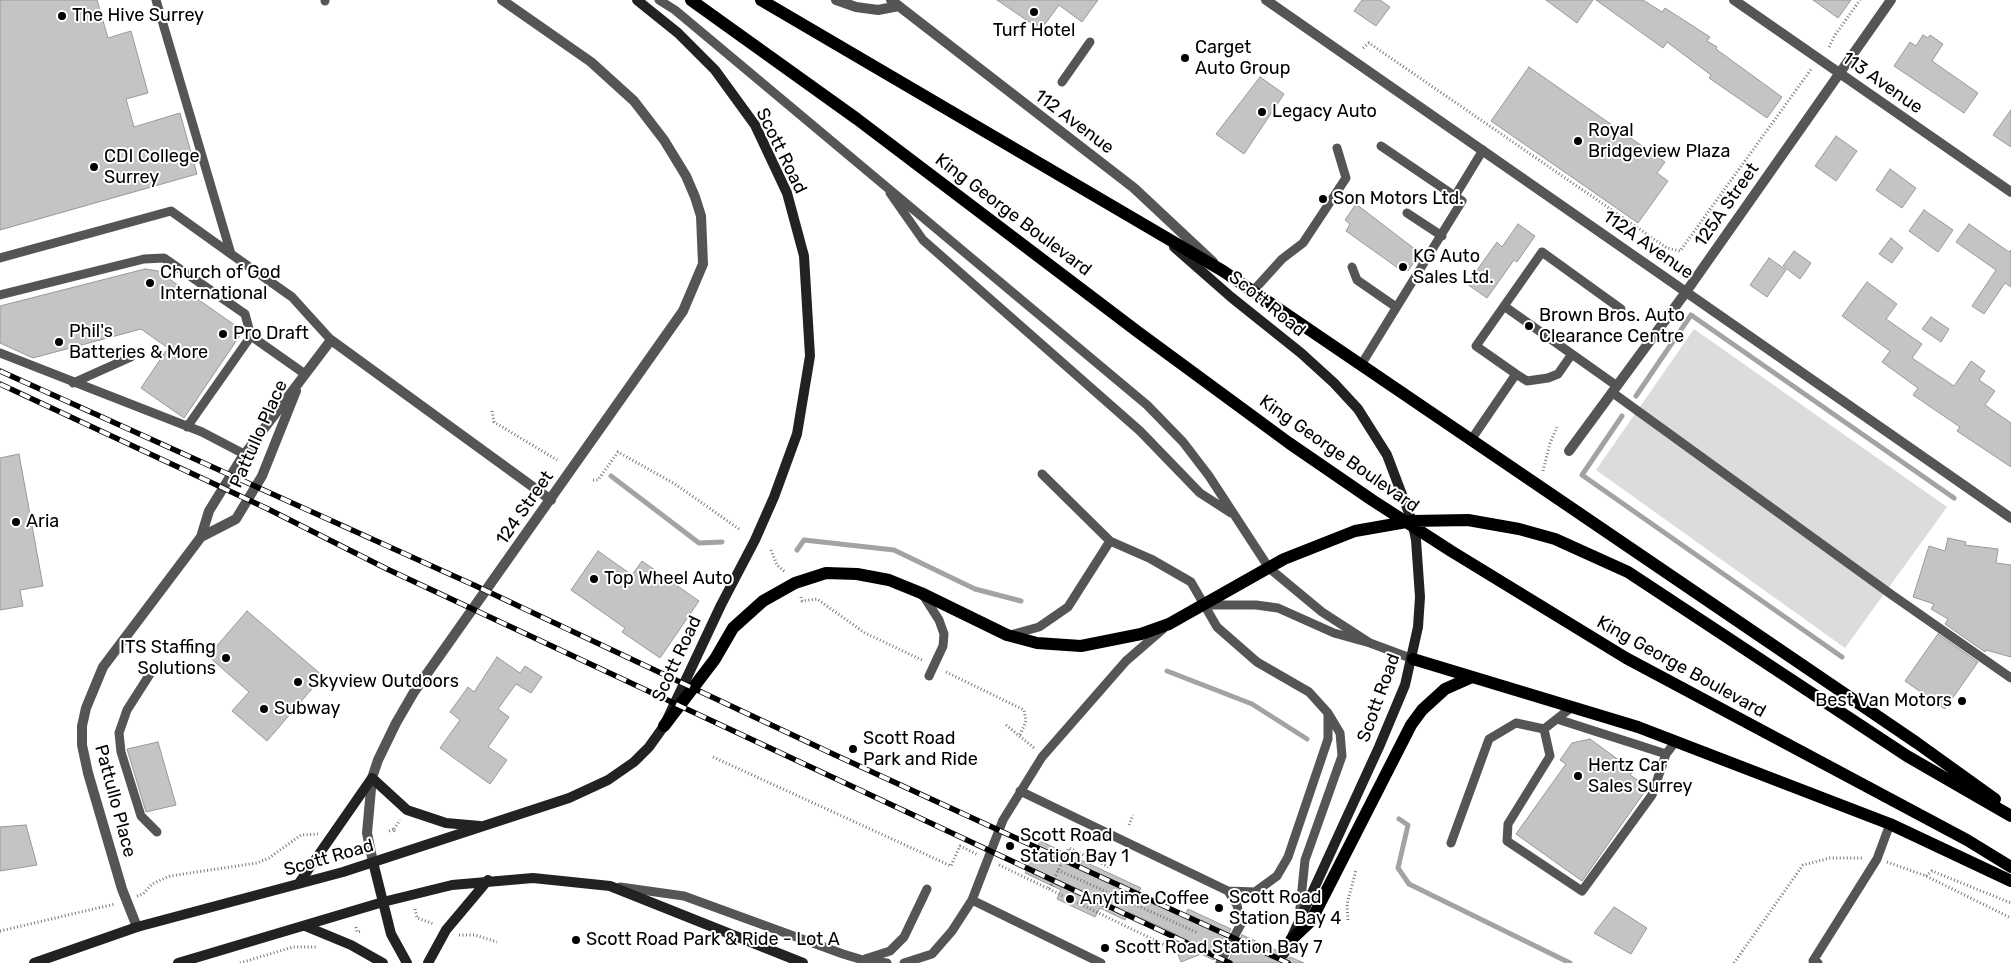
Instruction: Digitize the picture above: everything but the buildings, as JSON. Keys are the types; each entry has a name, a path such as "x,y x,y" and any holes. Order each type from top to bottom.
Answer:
{"main road":[{"name":"Scott Road","path":"34,963 137,926 373,862 569,798 608,780 644,752 664,726 721,605 756,540 774,497 796,434 810,356 804,256 787,193 754,125 715,70 678,33 637,0"},
{"name":"King George Boulevard","path":"691,0 857,119 1130,326 1290,443 1427,536 1626,658 1967,840 2011,868"},
{"path":"761,0 1223,271 1917,743 2011,810"},
{"name":"Scott Road","path":"1162,236 1231,297 1301,353 1334,383 1358,409 1387,455 1412,521 1419,561 1420,597 1418,627 1413,658 1405,685 1379,747 1284,954"},
{"path":"664,726 715,659 733,628 763,601 794,583 826,573 857,574 889,580 921,593 1007,635 1037,643 1081,646 1141,634 1169,624 1295,553 1355,531 1412,521 1468,520 1555,538 1591,553 1663,595 1908,756 2011,816"},
{"path":"1413,658 1676,741 1890,824 2011,881"},
{"path":"1290,940 1311,921 1411,725 1432,698 1445,689 1472,677"},
{"path":"300,883 372,778 407,810 446,823 484,827"},
{"path":"373,862 391,934 407,963"},
{"path":"178,963 383,902 452,884 533,878 610,886 803,963"},
{"path":"428,963 446,930 488,880"},
{"path":"305,926 351,945 384,963"}],"street":[{"name":"124 Street","path":"373,862 367,833 372,778 386,742 414,692 684,311 704,264 701,216 686,176 664,140 634,101 591,62 502,0"},
{"name":"112 Avenue","path":"836,0 856,7 878,10 898,2 1044,121 1134,188 1223,271"},
{"name":"112A Avenue","path":"1266,0 2011,518"},
{"name":"113 Avenue","path":"1734,0 2011,192"},
{"name":"125A Street","path":"1569,451 1686,292 1891,0"},
{"path":"331,340 551,500"},
{"name":"Pattullo Place","path":"137,926 122,889 88,773 82,745 82,726 86,708 103,667 201,537 209,511 244,454 331,340"},
{"name":"Pattullo Place","path":"201,537 236,519 262,476 303,376"}],"lane":[{"path":"156,0 232,254"},
{"path":"659,0 675,10 1147,404 1183,442 1209,476 1269,568 1322,612 1370,643"},
{"path":"1062,82 1090,42"},
{"path":"1361,365 1442,236 1462,200 1381,146"},
{"path":"1253,291 1282,258 1303,243 1346,178 1337,148"},
{"path":"1455,196 1483,150"},
{"path":"883,183 923,240 1140,431 1200,493 1233,514"},
{"path":"0,258 171,211 292,297 331,340"},
{"path":"1407,213 1442,236"},
{"path":"1572,354 1558,374 1548,378 1527,381 1476,346 1542,252 1621,309"},
{"path":"0,295 144,259 164,258 245,314 251,336 303,376"},
{"path":"1352,267 1357,280 1396,307"},
{"path":"1504,306 1572,354 1615,389 1892,595 2011,678"},
{"path":"187,427 251,336"},
{"path":"0,353 187,427 244,454"},
{"path":"73,383 131,357"},
{"path":"1471,440 1516,374"},
{"path":"1042,474 1110,541 1152,560 1191,582 1203,606 1218,627 1250,655 1309,692 1328,713 1340,733 1342,756 1305,860 1298,924"},
{"path":"1007,635 1039,627 1068,607 1110,541"},
{"path":"921,593 940,620 944,634 943,646 929,676"},
{"path":"1203,606 1256,605 1278,608 1334,633 1413,658"},
{"path":"904,963 932,954 952,931 972,900 1003,820 1042,757 1126,661 1169,624"},
{"path":"150,674 127,710 119,733 121,752 141,816 157,832"},
{"path":"1450,843 1489,739 1516,723 1544,729 1572,707"},
{"path":"1020,791 1228,891 1255,892 1277,876 1288,857 1328,739 1328,713"},
{"path":"1557,719 1666,754"},
{"path":"1544,729 1550,756 1508,824 1507,841 1582,891 1652,795 1666,754 1676,741"},
{"path":"1814,962 1877,859 1890,824"},
{"path":"610,886 684,896 862,960 887,963"},
{"path":"862,960 890,951 904,936 927,889"},
{"path":"1220,963 1241,924 1237,905 1228,891"},
{"path":"972,900 1101,963"}],"path":[{"path":"1829,47 1835,35 1860,0"},
{"path":"1363,48 1369,42 1667,248 1680,251"},
{"path":"1680,258 1680,251 1813,68"},
{"path":"492,411 494,422 558,460"},
{"path":"1543,471 1550,444 1557,427"},
{"path":"593,480 598,480 618,452 675,484 739,530"},
{"path":"771,550 777,565 791,576"},
{"path":"800,596 802,601 817,599 865,633 924,661"},
{"path":"946,672 1024,710 1026,721 1020,735"},
{"path":"1006,725 1037,750"},
{"path":"713,757 950,866 960,846 1050,887 1177,951"},
{"path":"1129,825 1133,815"},
{"path":"389,831 394,829 401,818"},
{"path":"394,829 395,834"},
{"path":"143,894 152,884 170,876 257,863 269,858 301,835 318,834"},
{"path":"1050,887 1069,848 1109,867 1116,852"},
{"path":"1734,963 1803,865 1830,858 1858,857"},
{"path":"1348,920 1347,904 1359,863"},
{"path":"1895,864 1926,876 2011,918"},
{"path":"1058,870 1198,933"},
{"path":"1926,876 1932,871 2011,904"},
{"path":"0,931 112,905"},
{"path":"415,909 418,918"},
{"path":"411,916 435,924"},
{"path":"356,927 357,932 362,931"},
{"path":"456,936 475,935 497,942"},
{"path":"240,963 292,948 320,947"}],"shaded area":[{"path":"1694,329 1947,507 1845,648 1596,470"}],"waterway":[{"path":"1636,396 1691,315 1954,498"},
{"path":"1622,416 1582,475 1842,657"},
{"path":"611,476 699,543 722,542"},
{"path":"797,550 804,540 894,550 975,589 1021,601"},
{"path":"1167,671 1252,704 1307,739"},
{"path":"1399,819 1408,825 1398,868 1409,884 1570,963"}],"tunnel":[{"path":"1279,963 1284,954"}],"railway":[{"path":"0,371 476,586 833,754 1288,963"},
{"path":"0,384 268,509 387,569 1230,963"}],"place":[{"name":"Turf Hotel","path":"1034,12"},
{"name":"The Hive Surrey","path":"62,16"},
{"name":"Carget Auto Group","path":"1185,58"},
{"name":"Legacy Auto","path":"1262,112"},
{"name":"Royal Bridgeview Plaza","path":"1578,141"},
{"name":"CDI College Surrey","path":"94,167"},
{"name":"Son Motors Ltd.","path":"1323,199"},
{"name":"KG Auto Sales Ltd.","path":"1403,267"},
{"name":"Church of God International","path":"150,283"},
{"name":"Brown Bros. Auto Clearance Centre","path":"1529,326"},
{"name":"Pro Draft","path":"223,334"},
{"name":"Phil's Batteries & More","path":"59,342"},
{"name":"Aria","path":"16,522"},
{"name":"Top Wheel Auto","path":"594,579"},
{"name":"ITS Staffing Solutions","path":"226,658"},
{"name":"Skyview Outdoors","path":"298,682"},
{"name":"Best Van Motors","path":"1962,701"},
{"name":"Subway","path":"264,709"},
{"name":"Scott Road Park and Ride","path":"853,749"},
{"name":"Hertz Car Sales Surrey","path":"1578,776"},
{"name":"Scott Road Station Bay 1","path":"1010,846"},
{"name":"Anytime Coffee","path":"1070,899"},
{"name":"Scott Road Station Bay 4","path":"1219,908"},
{"name":"Scott Road Park & Ride - Lot A","path":"576,940"},
{"name":"Scott Road Station Bay 7","path":"1105,948"}]}
